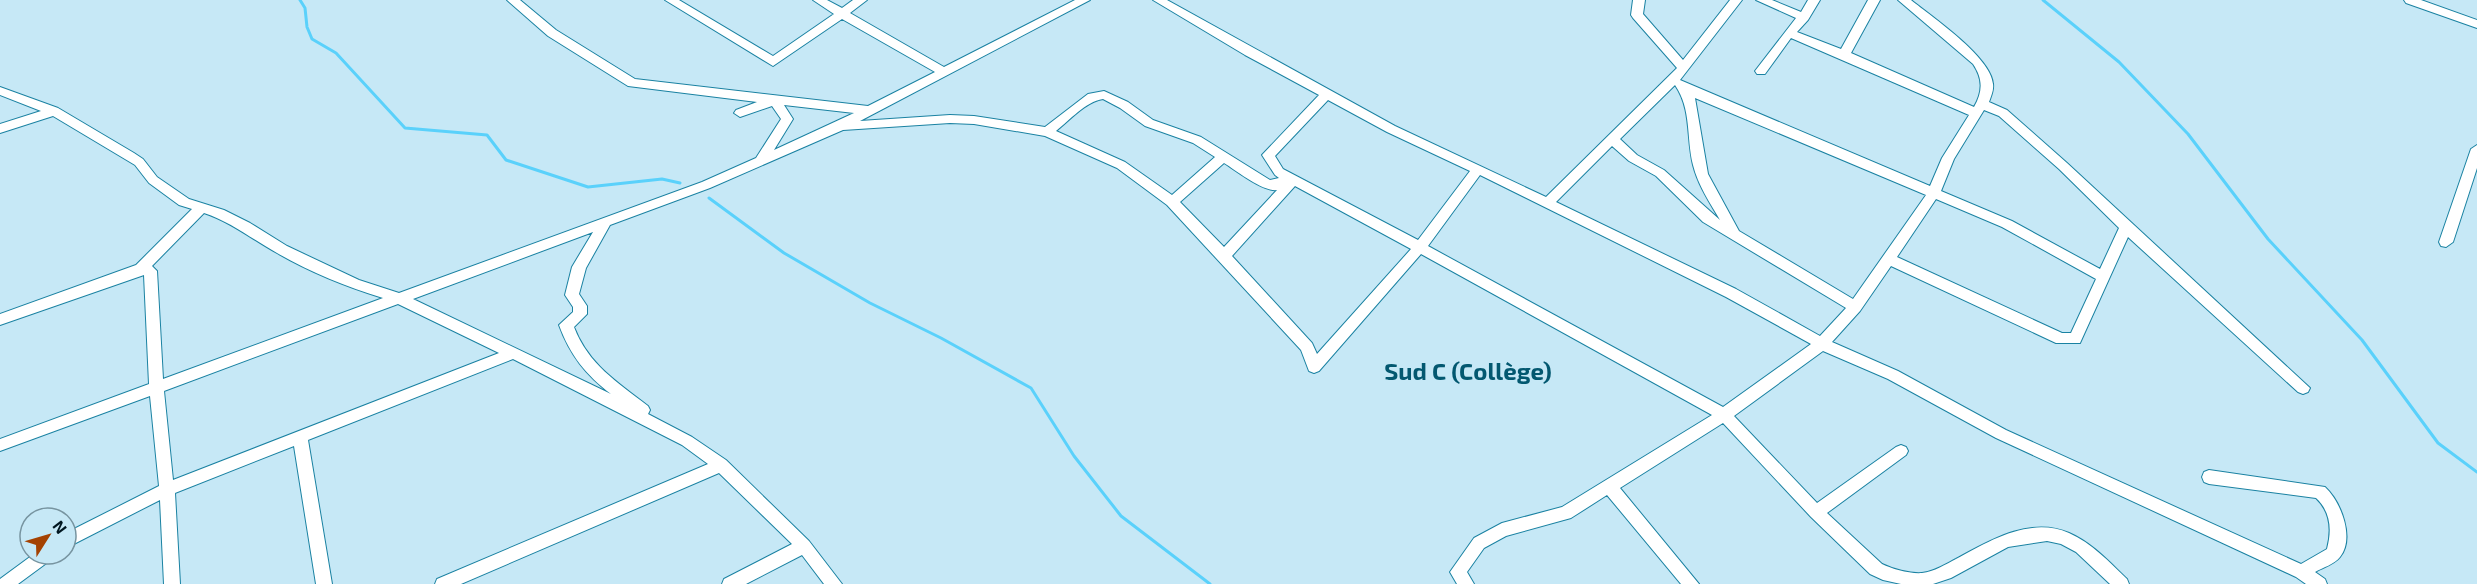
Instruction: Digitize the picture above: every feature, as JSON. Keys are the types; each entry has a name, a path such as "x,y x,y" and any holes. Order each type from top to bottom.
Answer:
{"street":[{"path":"513,0 552,33 632,83 870,111"},
{"path":"671,0 774,62 861,0"},
{"path":"819,0 945,73"},
{"path":"0,445 605,223 759,163 870,111 1084,0"},
{"path":"1159,0 1391,129 1548,202 1731,293 1822,344 1893,375 1956,411 2085,474 2302,572 2319,584"},
{"path":"1639,0 1637,15 1679,73 1686,89 1694,116 1694,144 1699,168 1736,237"},
{"path":"1548,202 1679,73 1736,0"},
{"path":"1762,0 1804,17"},
{"path":"1761,71 1804,17 1814,0"},
{"path":"1844,55 1874,0"},
{"path":"1466,584 1458,572 1479,543 1502,530 1566,513 1724,415 1822,344 1855,307 1933,195 1948,158 1979,108 1988,86 1981,66 1959,44 1904,0"},
{"path":"2410,0 2477,24"},
{"path":"1789,33 1979,108 2003,113 2090,190 2126,227 2303,388"},
{"path":"1686,89 1820,144 2027,234 2103,277"},
{"path":"0,92 54,111 130,156 160,186 184,202 200,209 219,213 245,226 282,250 355,284 399,298 677,435"},
{"path":"1327,94 1268,155 1279,172 1724,415 1816,512 1876,569 1900,579 1922,580 1945,573 2006,540 2047,534 2064,538 2081,547 2121,584"},
{"path":"1047,132 1081,104 1098,95 1104,95 1124,105 1149,123 1197,140 1273,186 1285,180 1293,180"},
{"path":"740,113 775,100 787,119 759,163"},
{"path":"0,129 54,111"},
{"path":"840,126 950,119 1047,132 1121,165 1172,202 1224,256 1307,347 1314,368 1419,248 1478,169"},
{"path":"1611,139 1633,158 1669,181 1708,219 1855,307"},
{"path":"2446,242 2477,149"},
{"path":"1172,202 1223,157"},
{"path":"1224,256 1293,180"},
{"path":"141,269 200,209"},
{"path":"605,223 579,267 572,295 580,311 567,323 566,327 574,349 584,364 602,380 721,465 804,546 834,584"},
{"path":"1889,259 2061,339 2070,340 2075,339 2081,328 2126,227"},
{"path":"0,320 141,269 149,269 152,274 156,387 167,489 172,584"},
{"path":"78,535 167,489 514,353"},
{"path":"300,436 324,584"},
{"path":"1816,512 1901,451"},
{"path":"443,584 721,465"},
{"path":"2210,477 2320,492 2329,499 2335,509 2339,537 2334,553 2302,572"},
{"path":"1609,486 1691,584"},
{"path":"730,584 804,546"},
{"path":"6,584 30,566"}],"waterway":[{"path":"300,0 305,8 307,27 312,39 336,53 405,128 487,135 506,160 588,187 662,179 680,183"},
{"path":"2043,0 2119,62 2188,134 2268,239 2362,340 2438,443 2477,472"},
{"path":"709,198 784,253 870,303 941,338 1031,388 1074,456 1121,516 1210,584"}],"district":[{"name":"Sud C (Collège)","path":"1468,372"}]}
